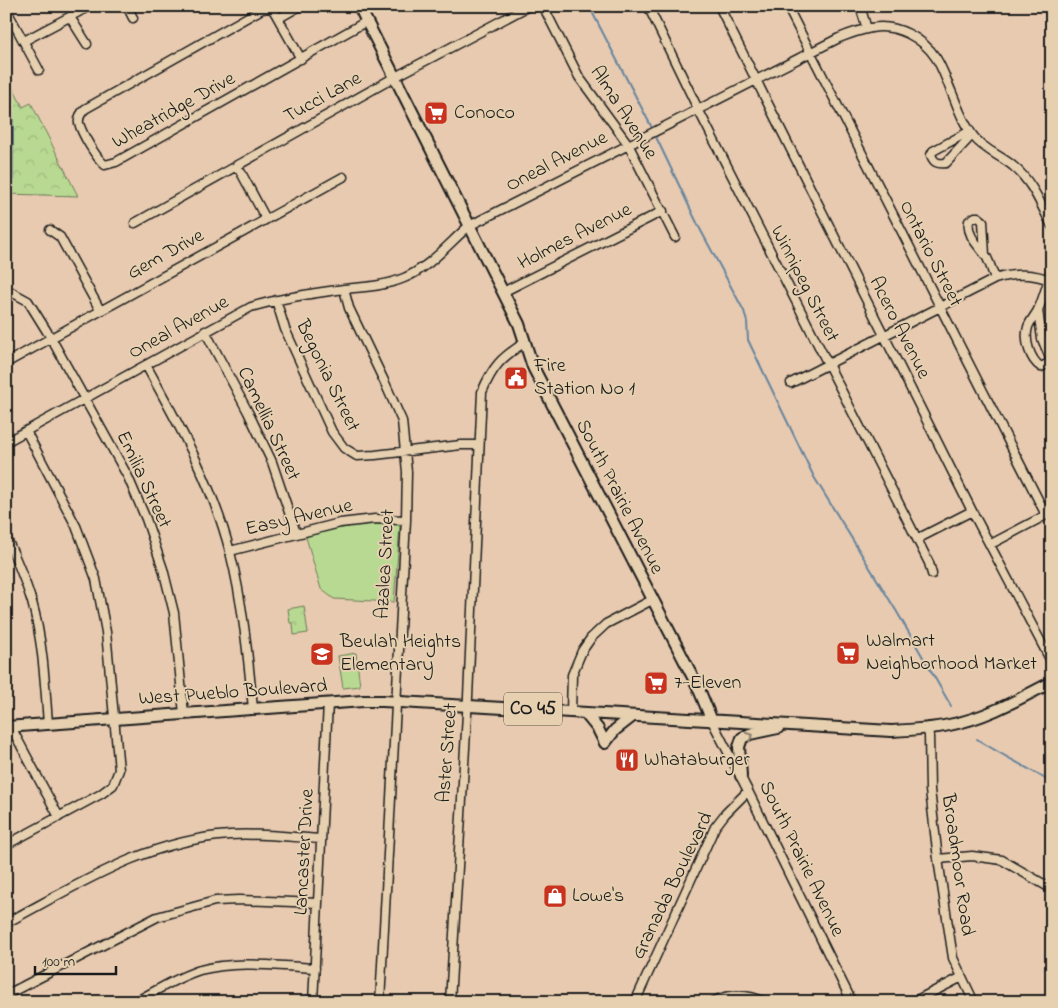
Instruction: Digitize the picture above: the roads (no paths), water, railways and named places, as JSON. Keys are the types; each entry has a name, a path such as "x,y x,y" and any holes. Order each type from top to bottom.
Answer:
{"main road":[{"name":"South Prairie Avenue","path":"359,6 519,324 533,367 698,687 712,721"},
{"name":"West Pueblo Boulevard","path":"9,727 328,703 395,701 891,731 951,725 988,713 1052,682"},
{"path":"585,713 606,743 615,730 633,716"},
{"path":"741,776 739,747 742,738 754,733 795,725"}],"street":[{"path":"24,41 90,6"},
{"path":"127,6 134,18"},
{"path":"300,6 278,18 301,59"},
{"name":"Tucci Lane","path":"135,223 395,77 529,6"},
{"name":"Alma Avenue","path":"543,6 579,77 628,144 675,237"},
{"name":"Winnipeg Street","path":"648,6 826,364 917,539 929,563 932,574"},
{"name":"Acero Avenue","path":"718,6 972,511 1052,663"},
{"name":"Ontario Street","path":"786,6 939,308 1049,513"},
{"path":"860,6 867,29"},
{"name":"Wheatridge Drive","path":"278,18 270,8 262,9 85,109 80,114 79,122 97,158 105,165 116,162 367,21"},
{"path":"6,9 39,70"},
{"path":"70,17 87,44"},
{"name":"Oneal Avenue","path":"6,442 251,306 276,300 374,286 404,278 418,270 469,226 809,52 839,38 867,29 892,27 910,34 925,45 936,59 971,133 982,146 1013,165 1022,173 1032,186 1052,226"},
{"path":"971,133 946,163 940,164 933,160 931,155 933,151 971,133"},
{"path":"237,165 266,219"},
{"name":"Gem Drive","path":"6,363 343,177"},
{"name":"Holmes Avenue","path":"503,292 663,210"},
{"path":"50,230 60,237 100,310"},
{"path":"985,255 995,279"},
{"path":"1038,310 1042,339 1051,360 1050,363 1041,367 1036,364 1026,338 1028,328 1038,310 1050,280 1052,268"},
{"path":"791,383 995,279 1008,275 1022,275 1050,280"},
{"name":"Emilia Street","path":"6,289 28,301 51,338 128,477 146,519 163,569 174,613 184,714"},
{"name":"Azalea Street","path":"344,289 349,308 402,422 406,452 406,520 380,1002"},
{"name":"Begonia Street","path":"276,300 288,337 332,432 344,448 357,456 461,445 479,445"},
{"name":"Camellia Street","path":"205,331 272,462 296,533"},
{"name":"Aster Street","path":"450,1002 482,392 490,374 504,356 524,342"},
{"path":"146,365 189,444 218,515 230,551 245,632 253,709"},
{"path":"6,844 101,794 113,785 118,770 106,632 96,579 76,526 26,432"},
{"path":"917,539 972,511"},
{"path":"991,544 1049,513"},
{"name":"Easy Avenue","path":"230,551 340,523 375,519 406,520"},
{"path":"6,537 18,562 32,602 40,641 48,724"},
{"path":"571,712 572,675 582,651 591,638 606,624 652,600"},
{"name":"Lancaster Drive","path":"313,1002 328,703"},
{"name":"South Prairie Avenue","path":"712,721 852,1002"},
{"path":"9,727 59,816"},
{"name":"Broadmoor Road","path":"926,728 929,735 930,790 938,859 953,958 974,1002"},
{"name":"Granada Boulevard","path":"635,1002 715,827 748,790"},
{"path":"6,923 124,861 162,847 186,841 231,835 321,839"},
{"path":"938,859 972,856 1002,860 1052,889"},
{"path":"6,995 157,917 180,909 215,901 318,903"},
{"path":"134,1002 201,970 234,964 315,968"},
{"path":"913,1002 962,977"},
{"path":"713,1002 720,998 741,995 765,1002"}],"waterway":[{"path":"589,6 651,126"},
{"path":"6,117 13,113"},
{"path":"13,113 13,188"},
{"path":"656,137 699,227 744,311 748,340 814,477 897,612 951,706"},
{"path":"6,171 12,166"},
{"path":"977,739 1052,783"}],"place":[{"name":"Conoco","path":"436,113"},
{"name":"Fire Station No 1","path":"516,378"},
{"name":"Walmart Neighborhood Market","path":"848,653"},
{"name":"Beulah Heights Elementary","path":"322,654"},
{"name":"7-Eleven","path":"656,683"},
{"name":"Whataburger","path":"627,760"},
{"name":"Lowe's","path":"555,896"}]}
